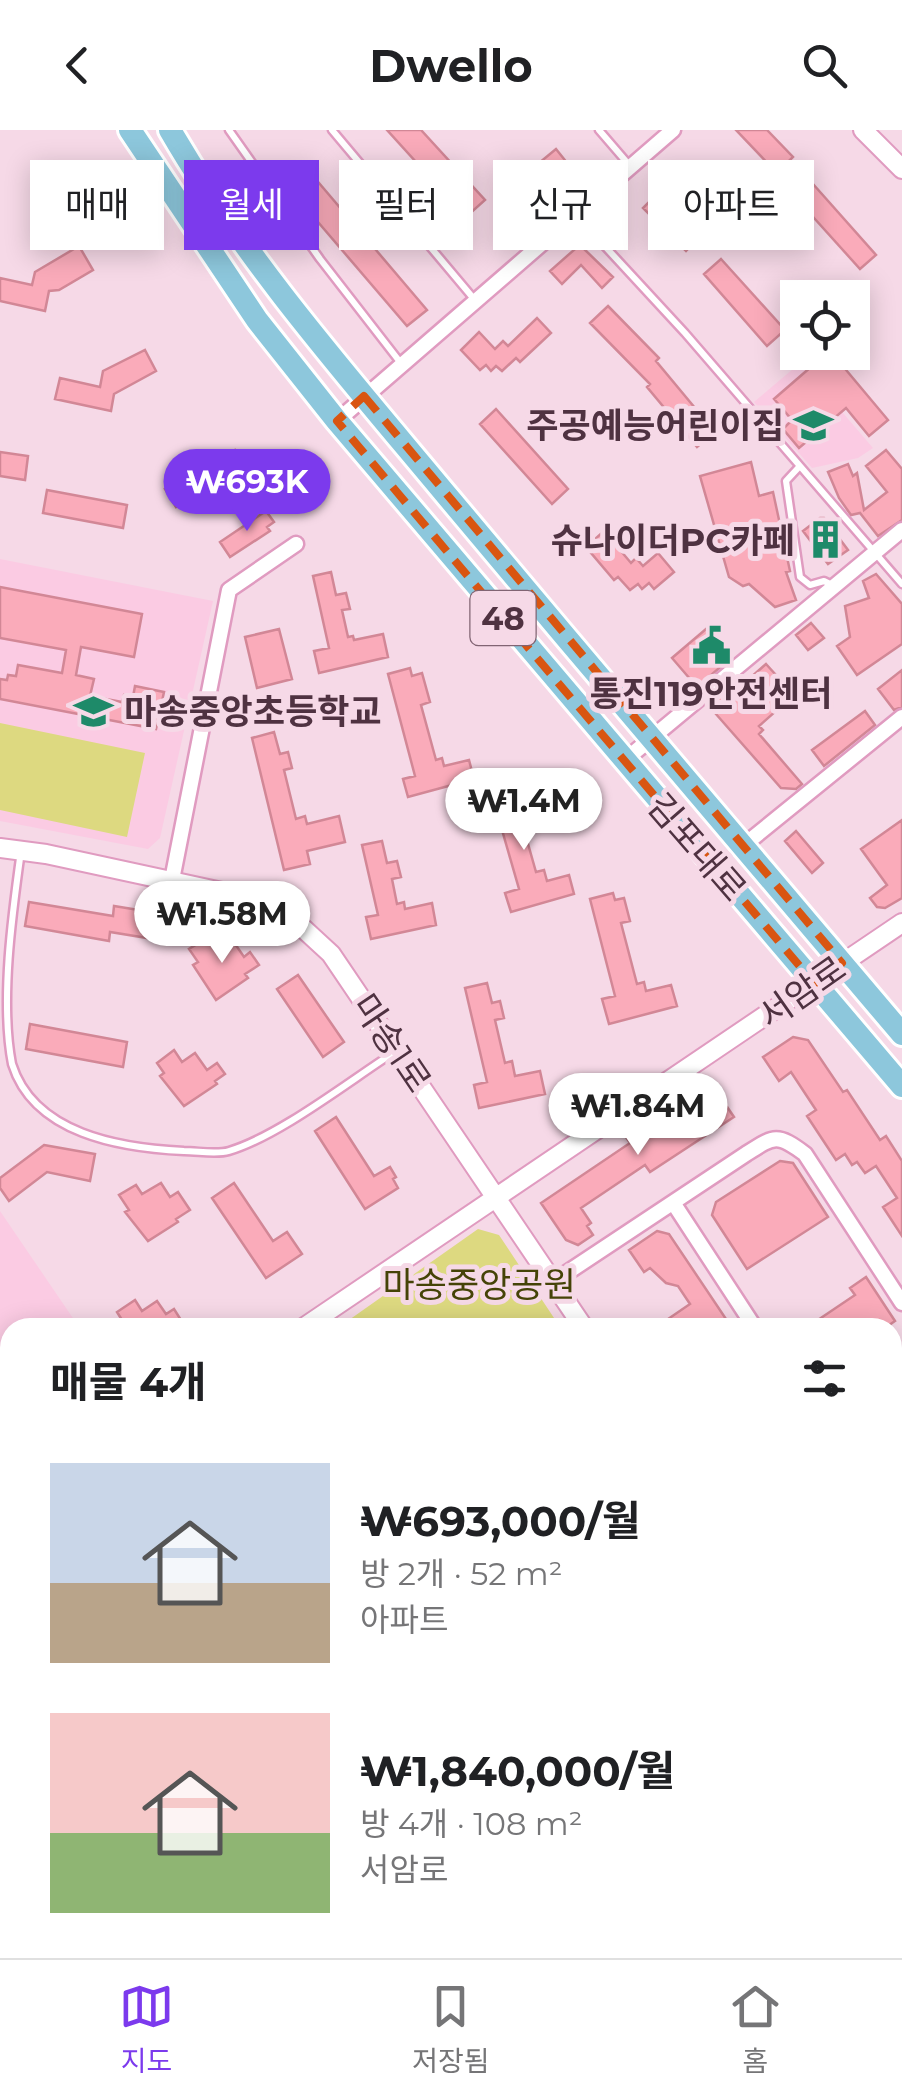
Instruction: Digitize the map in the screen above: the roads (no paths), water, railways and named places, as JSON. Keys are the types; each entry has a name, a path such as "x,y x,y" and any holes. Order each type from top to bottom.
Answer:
{"main road":[{"name":"김포대로","path":"130,130 257,320 336,420 902,1086"},
{"name":"김포대로","path":"170,130 230,224 364,396 649,739 902,1034"}],"street":[{"path":"630,166 672,130"},
{"path":"863,130 902,169"},
{"path":"336,420 533,250"},
{"path":"624,761 902,530"},
{"path":"172,880 229,590 296,544"},
{"path":"743,846 902,717"},
{"name":"마송1로","path":"0,848 245,897 276,910 310,932 331,954 577,1318"},
{"name":"서암로","path":"318,1318 902,923"},
{"path":"554,1282 772,1138 780,1138 805,1154 902,1303"},
{"path":"674,1204 748,1318"}],"lane":[{"path":"229,130 400,362"},
{"path":"332,130 475,300"},
{"path":"599,130 630,166"},
{"path":"609,250 686,333 902,584"},
{"path":"799,467 786,481 800,577 810,585 824,581 833,585"},
{"path":"21,850 5,1013 11,1060 20,1087 44,1113 95,1139 172,1150 226,1152 258,1139 397,1050"}],"place":[{"name":"주공예능어린이집","path":"814,425"},
{"name":"슈나이더PC카페","path":"825,540"},
{"name":"통진119안전센터","path":"711,646"},
{"name":"마송중앙초등학교","path":"94,711"}],"park label":[{"name":"마송중앙공원","path":"479,1284"}]}
